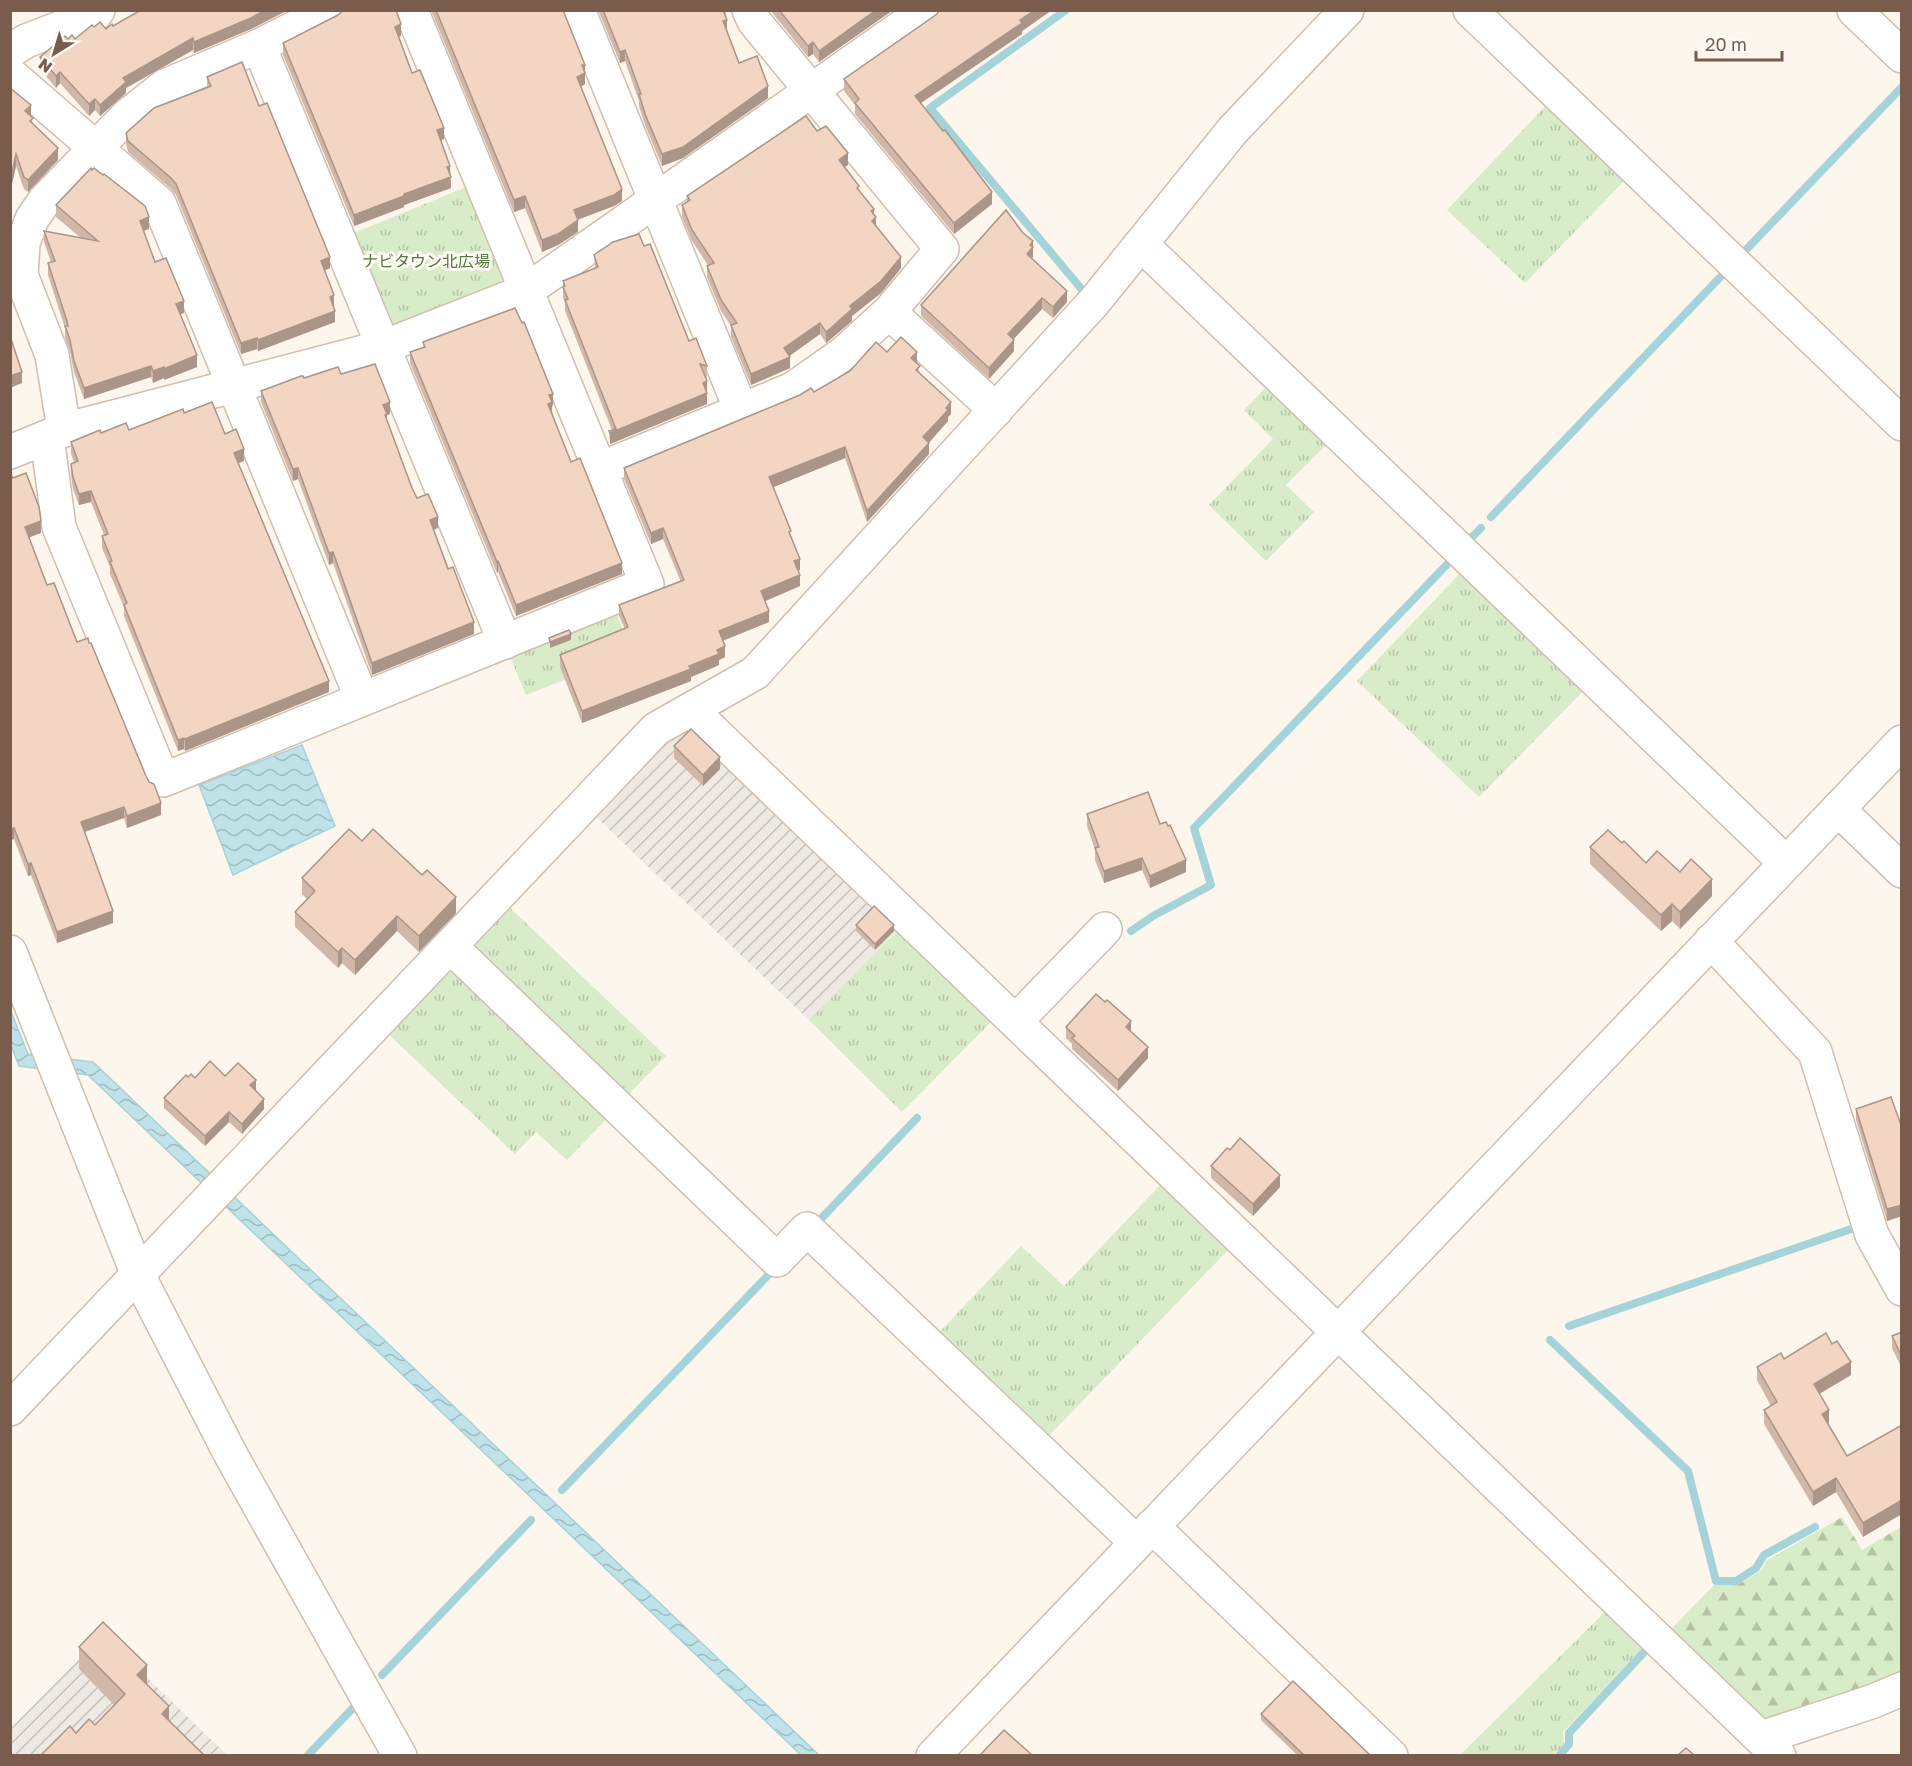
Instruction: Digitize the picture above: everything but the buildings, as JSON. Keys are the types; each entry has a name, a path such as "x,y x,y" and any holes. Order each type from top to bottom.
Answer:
{"street":[{"path":"10,51 26,41 94,15 98,10"},
{"path":"330,10 259,46 165,86 127,116 45,200 32,219 24,243 21,275 52,355 60,527 163,780 647,584 411,10"},
{"path":"578,10 741,410"},
{"path":"600,469 793,389 844,353 889,312 942,249 754,21 749,10"},
{"path":"10,452 56,433 383,347 526,291 926,10"},
{"path":"10,1409 656,729 755,673 1094,302 1233,130 1347,10"},
{"path":"1470,10 1902,424"},
{"path":"1854,10 1902,56"},
{"path":"259,46 505,642"},
{"path":"10,74 159,203 362,699"},
{"path":"1141,244 1786,863"},
{"path":"889,312 996,410"},
{"path":"691,710 1770,1747 1902,1689"},
{"path":"933,1755 1902,742"},
{"path":"1838,809 1902,871"},
{"path":"1016,1021 1105,929"},
{"path":"1711,941 1815,1052 1872,1235 1902,1289"},
{"path":"450,946 777,1260 807,1229 1391,1755"},
{"path":"10,951 138,1275 232,1456 400,1755"}],"shaded area":[{"path":"693,731 899,929 809,1020 593,814 667,736"},
{"path":"103,1635 227,1755 11,1755 10,1729"}],"green space":[{"path":"1554,97 1633,172 1525,283 1447,210"},
{"name":"ナビタウン北広場","path":"469,186 504,272 499,289 402,328 388,324 351,234"},
{"path":"1274,379 1334,437 1286,485 1314,512 1266,561 1209,505 1273,439 1244,410"},
{"path":"1469,564 1590,684 1479,797 1357,681"},
{"path":"616,612 632,653 526,695 509,654"},
{"path":"507,905 666,1056 621,1102 468,947"},
{"path":"899,929 992,1021 902,1112 809,1020"},
{"path":"451,964 613,1112 567,1160 536,1132 515,1154 386,1032"},
{"path":"1163,1182 1231,1247 1042,1443 933,1339 1021,1246 1064,1286"},
{"path":"1842,1517 1862,1550 1901,1527 1901,1679 1774,1725 1762,1720 1669,1631 1714,1585 1737,1585 1762,1570 1766,1561"},
{"path":"1610,1607 1647,1644 1563,1732 1564,1745 1553,1755 1459,1756"}],"water":[{"path":"302,745 335,826 233,875 199,785"},
{"path":"10,1009 28,1054 93,1062 819,1755 801,1755 88,1075 19,1066 11,1045"}],"waterway":[{"path":"1066,10 930,108 1084,292"},
{"path":"1741,255 1902,87"},
{"path":"1491,517 1728,269"},
{"path":"1467,542 1481,528"},
{"path":"1131,931 1153,916 1211,885 1194,828 1456,555"},
{"path":"816,1224 917,1118"},
{"path":"1569,1326 1854,1228 1861,1232"},
{"path":"562,1490 775,1268"},
{"path":"1550,1340 1688,1471 1716,1581 1736,1581 1756,1568 1764,1555 1815,1527"},
{"path":"382,1675 531,1520"},
{"path":"1559,1756 1569,1744 1569,1733 1647,1649"},
{"path":"307,1756 353,1708"}]}
